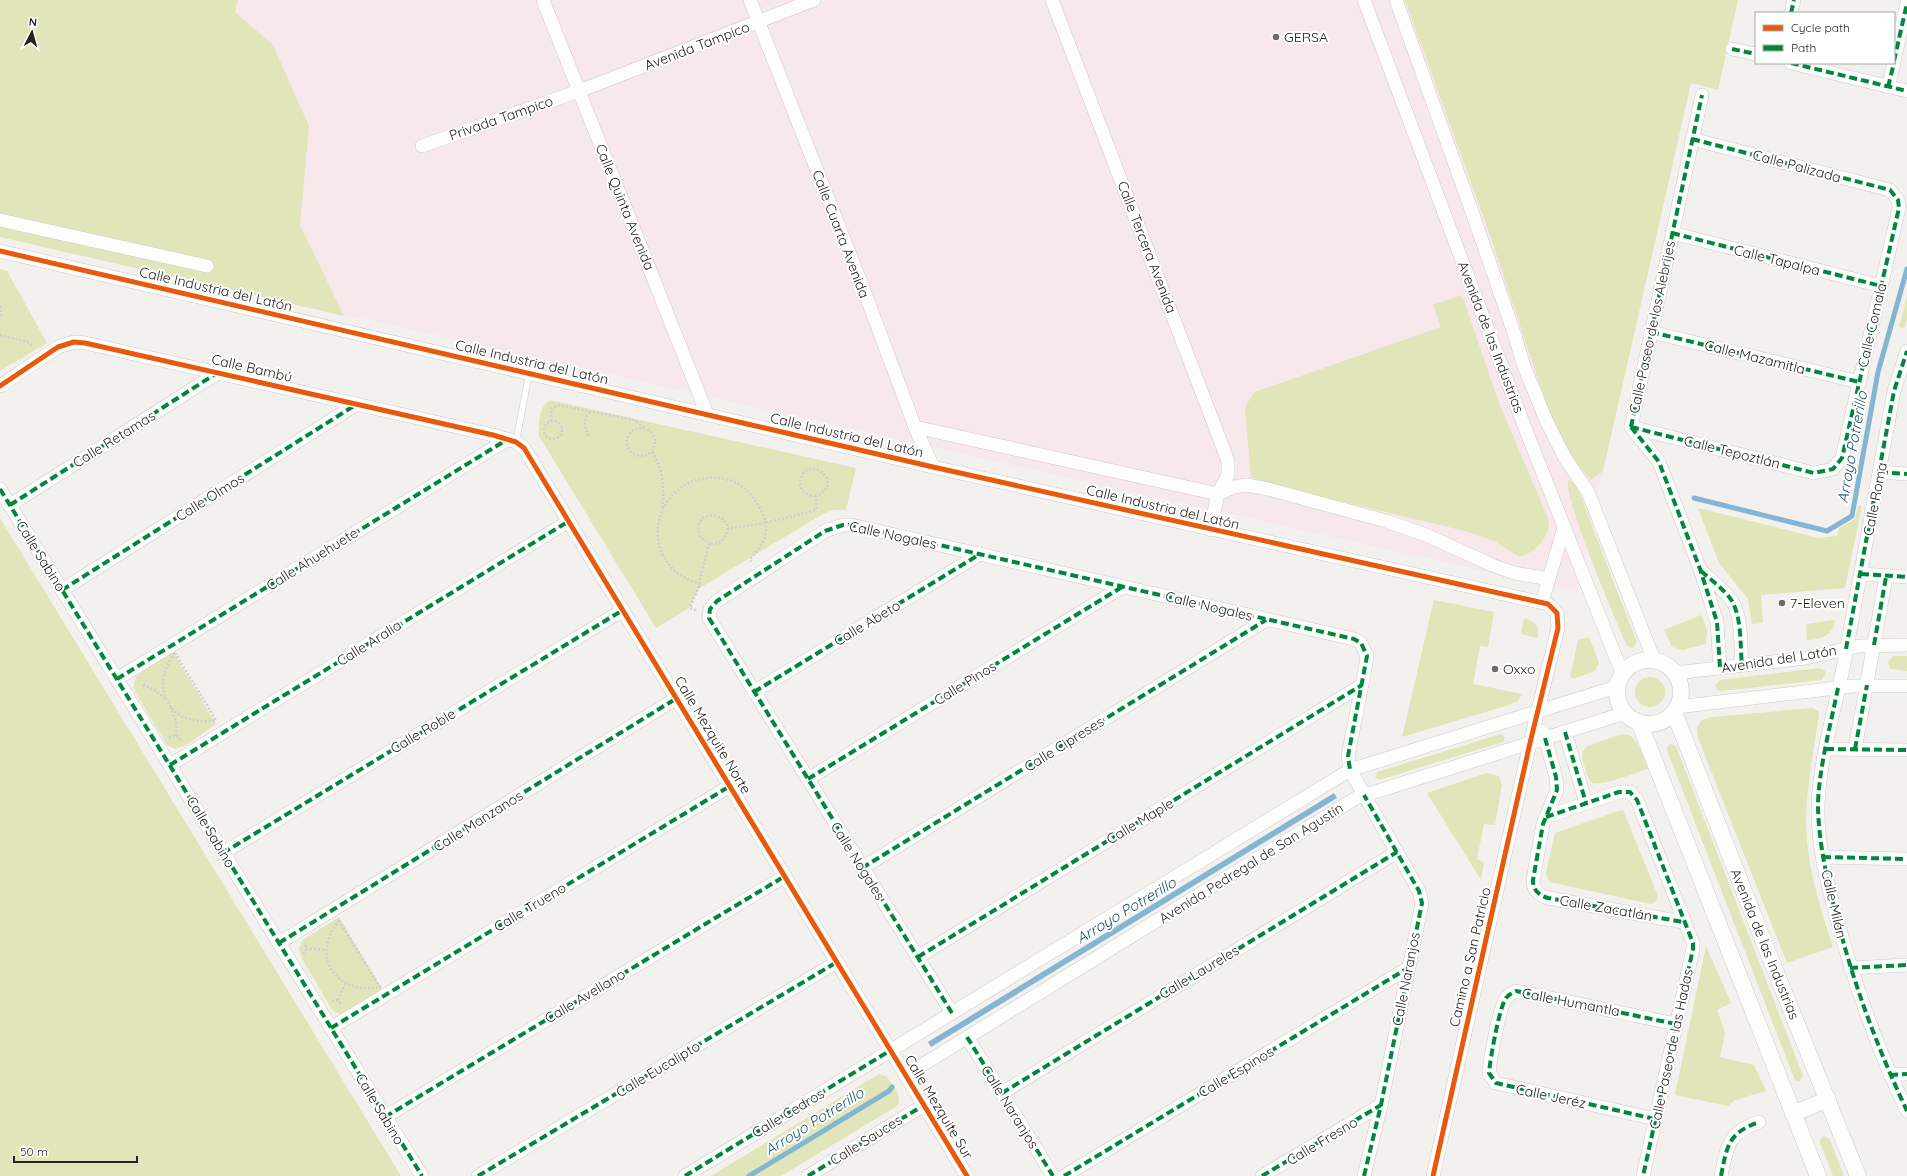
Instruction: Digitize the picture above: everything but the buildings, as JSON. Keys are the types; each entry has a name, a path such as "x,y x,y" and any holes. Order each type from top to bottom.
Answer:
{"street":[{"name":"Calle Quinta Avenida","path":"542,0 707,414"},
{"name":"Calle Cuarta Avenida","path":"750,0 859,278 915,427 933,467"},
{"name":"Avenida Tampico","path":"579,90 814,0"},
{"name":"Calle Tercera Avenida","path":"1052,0 1228,461 1228,475 1218,494 1210,530"},
{"name":"Avenida de las Industrias","path":"1364,0 1564,528 1619,680"},
{"name":"Avenida de las Industrias","path":"1396,0 1513,330 1524,366 1546,420 1565,458 1588,492 1654,660"},
{"path":"1791,12 1794,0"},
{"path":"1895,57 1907,3"},
{"path":"1732,49 1755,54"},
{"path":"1795,64 1907,92"},
{"path":"1888,87 1894,64"},
{"name":"Privada Tampico","path":"422,146 579,90"},
{"name":"Calle Paseo de los Alebrijes","path":"1702,95 1631,427 1659,462 1700,569 1717,622 1720,668"},
{"name":"Calle Palizada","path":"1692,139 1890,190 1898,200"},
{"name":"Calle Comala","path":"1833,469 1842,458 1899,208 1898,200"},
{"name":"Calle Industria del Latón","path":"0,220 207,266"},
{"name":"Calle Tapalpa","path":"1672,233 1881,286"},
{"name":"Calle Industria del Latón","path":"0,250 933,467 1210,530 1542,602 1553,608 1557,613 1559,623 1530,743"},
{"name":"Calle Mazamitla","path":"1651,332 1859,382"},
{"name":"Calle Bambú","path":"0,386 58,347 74,342 85,342 512,440"},
{"name":"Calle Roma","path":"1838,688 1861,574 1894,391 1903,371 1907,351"},
{"name":"Calle Retamas","path":"10,505 218,373"},
{"name":"Calle Olmos","path":"62,590 357,404"},
{"path":"1525,428 1546,420"},
{"name":"Calle Industria del Latón","path":"915,427 1218,494"},
{"name":"Calle Tepoztlán","path":"1631,427 1814,473 1833,469"},
{"name":"Calle Mezquite Norte","path":"512,440 524,448 569,520 891,1050"},
{"name":"Calle Ahuehuete","path":"117,679 512,440"},
{"path":"1880,472 1907,474"},
{"path":"1218,494 1234,487 1246,485 1268,489 1386,521 1426,535 1492,565 1514,573 1549,579"},
{"name":"Calle Sabino","path":"0,489 422,1176"},
{"name":"Calle Aralia","path":"170,765 569,520"},
{"name":"Calle Nogales","path":"952,1013 712,624 708,614 717,601 825,531 844,524 851,525 1354,639 1361,643 1367,656 1348,756 1350,770"},
{"path":"1542,602 1564,528"},
{"name":"Calle Abeto","path":"754,692 980,554"},
{"name":"Calle Paseo de los Alebrijes","path":"1700,569 1728,596 1734,607 1739,623 1742,665"},
{"path":"1861,574 1886,577 1907,577"},
{"path":"1855,749 1886,577"},
{"name":"Calle Pinos","path":"808,779 1122,587"},
{"name":"Calle Roble","path":"223,853 623,610"},
{"name":"Calle Cipreses","path":"862,868 1266,620"},
{"name":"Avenida del Latón","path":"1675,673 1806,658 1846,648 1874,645 1907,645"},
{"path":"1676,710 1681,690 1675,673 1670,667 1654,660 1636,662 1619,680 1616,696 1619,706 1625,713 1638,722 1648,724 1658,723 1667,718 1676,710 1838,688 1867,685 1907,686"},
{"name":"Avenida Pedregal de San Agustín","path":"891,1050 1350,770 1538,712 1619,680"},
{"name":"Calle Maple","path":"918,957 1362,685"},
{"name":"Calle Milán","path":"1838,688 1826,749 1818,806 1823,857 1831,898 1850,968 1868,1021 1890,1075 1907,1111"},
{"name":"Calle Manzanos","path":"279,943 677,698"},
{"name":"Avenida de las Industrias","path":"1676,710 1763,940 1858,1176"},
{"path":"1538,712 1556,776 1557,790 1546,817"},
{"name":"Avenida Pedregal de San Agustín","path":"906,1075 1348,803 1364,795 1625,713"},
{"path":"1638,722 1818,1176"},
{"path":"1546,817 1586,803 1565,732"},
{"name":"Camino a San Patricio","path":"1433,1176 1530,743"},
{"path":"1826,749 1907,750"},
{"name":"Calle Naranjos","path":"1350,770 1419,891 1422,903 1381,1105 1364,1176"},
{"name":"Calle Trueno","path":"331,1028 730,786"},
{"name":"Calle Paseo de las Hadas","path":"1586,803 1619,792 1630,792 1637,800 1693,946 1643,1176"},
{"name":"Calle Zacatlán","path":"1546,817 1533,880 1533,886 1541,896 1683,922"},
{"name":"Calle Laureles","path":"1002,1093 1397,852"},
{"path":"1823,857 1907,858"},
{"name":"Calle Avellano","path":"385,1116 785,876"},
{"name":"Calle Eucalipto","path":"478,1176 837,962"},
{"path":"1850,968 1907,965"},
{"name":"Calle Espinos","path":"1064,1176 1408,968"},
{"name":"Calle Humantla","path":"1496,1035 1505,999 1516,991 1676,1024"},
{"name":"Calle Jeréz","path":"1496,1035 1489,1073 1496,1083 1655,1119"},
{"name":"Calle Naranjos","path":"967,1037 1052,1176"},
{"name":"Calle Mezquite Sur","path":"891,1050 967,1176"},
{"name":"Calle Cedros","path":"685,1176 891,1050"},
{"path":"1890,1075 1907,1074"},
{"path":"1793,1114 1828,1099"},
{"name":"Calle Sauces","path":"808,1176 924,1104"},
{"name":"Calle Fresno","path":"1262,1176 1381,1105"},
{"path":"1721,1176 1726,1154 1733,1138 1743,1128 1759,1122"}],"lane":[{"path":"512,440 529,374"}],"path":[{"path":"0,316 1,304"},
{"path":"0,335 30,343 36,352"},
{"path":"551,421 551,409 555,405 562,405 634,420 650,430 656,443 652,452 639,456 631,452 628,448 627,439 632,431 645,428"},
{"path":"589,436 586,430 585,420 590,411"},
{"path":"551,421 558,422 562,427 562,433 555,438 550,438 544,431 545,425 551,421"},
{"path":"652,452 660,467 662,479 663,501 658,529 660,544 666,559 676,571 689,580 699,584"},
{"path":"814,469 825,475 828,484 824,492 816,496 808,495 801,489 800,484 802,475 805,472 814,469"},
{"path":"660,514 668,500 679,488 692,480 708,477 726,478 742,486 755,498 764,514 766,532 761,547 750,559 757,575"},
{"path":"727,529 765,523 816,510 816,496"},
{"path":"716,515 724,520 727,534 721,542 717,544 709,543 703,540 698,528 702,519 706,516 716,515"},
{"path":"708,614 690,608 699,589 709,543"},
{"path":"170,706 180,715 191,720 204,722 216,720 175,653 168,662 164,673 163,684 167,699 176,722 176,736"},
{"path":"140,690 143,685 143,679"},
{"path":"143,685 155,690 167,699"},
{"path":"166,742 169,737 176,736 181,740 182,745"},
{"path":"339,921 380,988 367,990 354,988 345,984 334,973 328,963 326,950 327,940 339,921"},
{"path":"300,955 305,952 306,948 303,940"},
{"path":"306,948 326,950"},
{"path":"338,1000 345,984"}],"shaded area":[{"path":"0,0 1710,0 1577,592 0,237"}],"green space":[{"path":"0,0 238,0 235,12 273,45 309,126 300,225 344,316 0,237"},
{"path":"1405,0 1738,0 1718,90 1691,83 1603,471 1591,480 1568,452 1548,409 1492,241"},
{"path":"0,269 7,271 47,343 0,371"},
{"path":"1462,295 1499,403 1549,521 1548,529 1543,540 1535,549 1530,553 1519,557 1494,541 1469,532 1264,483 1251,477 1245,410 1246,405 1255,392 1441,327 1433,305"},
{"path":"1907,297 1907,320 1904,328 1899,327"},
{"path":"550,400 856,468 846,510 834,510 823,514 698,589 689,608 656,628 539,436 541,411"},
{"path":"1569,479 1577,487 1637,642 1633,648 1628,647 1626,644 1591,558 1573,507 1568,489"},
{"path":"1858,506 1862,506 1845,588 1761,595 1763,623 1752,624 1748,599 1719,563 1698,508 1819,538 1837,536 1839,528 1855,519"},
{"path":"0,518 401,1176 0,1176"},
{"path":"1434,600 1494,612 1488,647 1480,646 1473,684 1522,694 1518,701 1509,705 1402,737"},
{"path":"1701,615 1707,630 1706,644 1683,650 1672,647 1664,630"},
{"path":"1524,618 1535,623 1538,629 1538,638 1521,634"},
{"path":"1835,620 1832,629 1826,636 1807,640 1806,624"},
{"path":"1589,637 1599,663 1595,671 1573,679 1570,677 1578,640"},
{"path":"173,652 216,724 186,745 175,749 167,745 135,692 134,683 137,675"},
{"path":"1893,656 1907,656 1907,671 1890,669 1888,662"},
{"path":"1819,668 1824,670 1826,673 1822,680 1721,691 1717,690 1715,686 1720,680"},
{"path":"1650,677 1656,678 1664,686 1664,698 1656,706 1650,707 1644,706 1636,698 1635,692 1636,686 1644,678"},
{"path":"1813,708 1818,711 1819,714 1807,797 1807,840 1815,887 1833,947 1787,963 1698,738 1697,728 1701,721 1711,717"},
{"path":"1501,734 1505,737 1503,742 1379,780 1375,777 1377,772"},
{"path":"1622,734 1628,735 1636,741 1648,769 1602,783 1591,782 1582,760 1584,750 1587,746"},
{"path":"1670,744 1676,746 1803,1076 1800,1081 1797,1081 1794,1078 1667,750 1667,747"},
{"path":"1487,773 1499,776 1502,785 1495,825 1484,824 1477,859 1484,862 1481,880 1427,793"},
{"path":"1623,810 1658,896 1656,901 1651,904 1549,882 1546,873 1555,833"},
{"path":"339,917 382,989 345,1014 340,1014 332,1010 301,957 299,948 303,940"},
{"path":"1706,946 1731,1003 1717,1010 1725,1032 1720,1057 1754,1065 1766,1091 1735,1100 1728,1106 1675,1095"},
{"path":"879,1074 886,1076 894,1086 899,1098 897,1106 781,1176 711,1176"},
{"path":"1823,1136 1829,1138 1844,1176 1833,1176 1820,1142"}],"water":[{"path":"1334,793 1337,798 931,1047 928,1042"}],"waterway":[{"name":"Arroyo Potrerillo","path":"1694,498 1827,531 1852,516 1878,372 1907,269"},
{"name":"Arroyo Potrerillo","path":"749,1176 889,1091 892,1087"}],"marked path":[{"path":"1791,12 1794,0"},
{"path":"1895,57 1907,3"},
{"path":"1732,49 1755,54"},
{"path":"1795,64 1907,91"},
{"path":"1888,87 1894,64"},
{"path":"1631,427 1702,95"},
{"path":"1631,427 1814,473 1833,469 1842,458 1899,208 1898,200 1890,190 1692,139"},
{"path":"1672,233 1881,286"},
{"path":"1651,332 1859,382"},
{"path":"1846,649 1894,391 1907,351"},
{"path":"10,505 217,373"},
{"path":"62,590 357,404"},
{"path":"1631,427 1659,462 1700,569 1717,622 1720,668"},
{"path":"117,679 508,439"},
{"path":"1880,472 1907,474"},
{"path":"0,489 422,1176"},
{"path":"170,765 569,521"},
{"path":"952,1013 709,618 710,609 717,601 825,531 843,525 851,525 1354,639 1361,643 1367,656 1348,756 1350,770"},
{"path":"754,692 980,554"},
{"path":"1701,571 1718,585 1732,601 1738,616 1742,665"},
{"path":"1861,574 1907,577"},
{"path":"1874,645 1886,577"},
{"path":"808,779 1122,587"},
{"path":"223,853 623,610"},
{"path":"862,868 1266,620"},
{"path":"918,957 1362,685"},
{"path":"1855,749 1867,685"},
{"path":"1838,688 1820,779 1818,807 1822,853 1835,912 1853,974 1887,1066 1907,1111"},
{"path":"279,943 677,698"},
{"path":"1565,732 1586,803"},
{"path":"1545,738 1556,777 1557,790 1543,824 1533,880 1534,887 1537,892 1548,898 1683,922"},
{"path":"1826,749 1907,750"},
{"path":"331,1028 730,786"},
{"path":"1546,817 1619,792 1630,792 1637,800 1693,943 1693,949 1643,1176"},
{"path":"1364,795 1419,891 1422,903 1381,1105 1364,1176"},
{"path":"1002,1093 1397,852"},
{"path":"1823,857 1907,859"},
{"path":"385,1117 785,876"},
{"path":"478,1176 837,962"},
{"path":"1850,968 1907,965"},
{"path":"1064,1176 1408,968"},
{"path":"1655,1119 1496,1083 1489,1073 1498,1023 1506,998 1516,991 1676,1024"},
{"path":"967,1037 1053,1176"},
{"path":"685,1176 891,1050"},
{"path":"1890,1075 1907,1074"},
{"path":"808,1176 924,1105"},
{"path":"1262,1176 1381,1105"},
{"path":"1721,1176 1727,1149 1735,1136 1749,1126 1759,1122"}],"cycle path":[{"path":"0,251 933,467 1548,604 1557,613 1558,628 1530,743 1433,1176"},
{"path":"0,386 58,347 74,342 85,343 493,435 516,442 524,448 967,1176"}],"place":[{"name":"GERSA","path":"1276,37"},
{"name":"7-Eleven","path":"1782,603"},
{"name":"Oxxo","path":"1495,669"}]}
